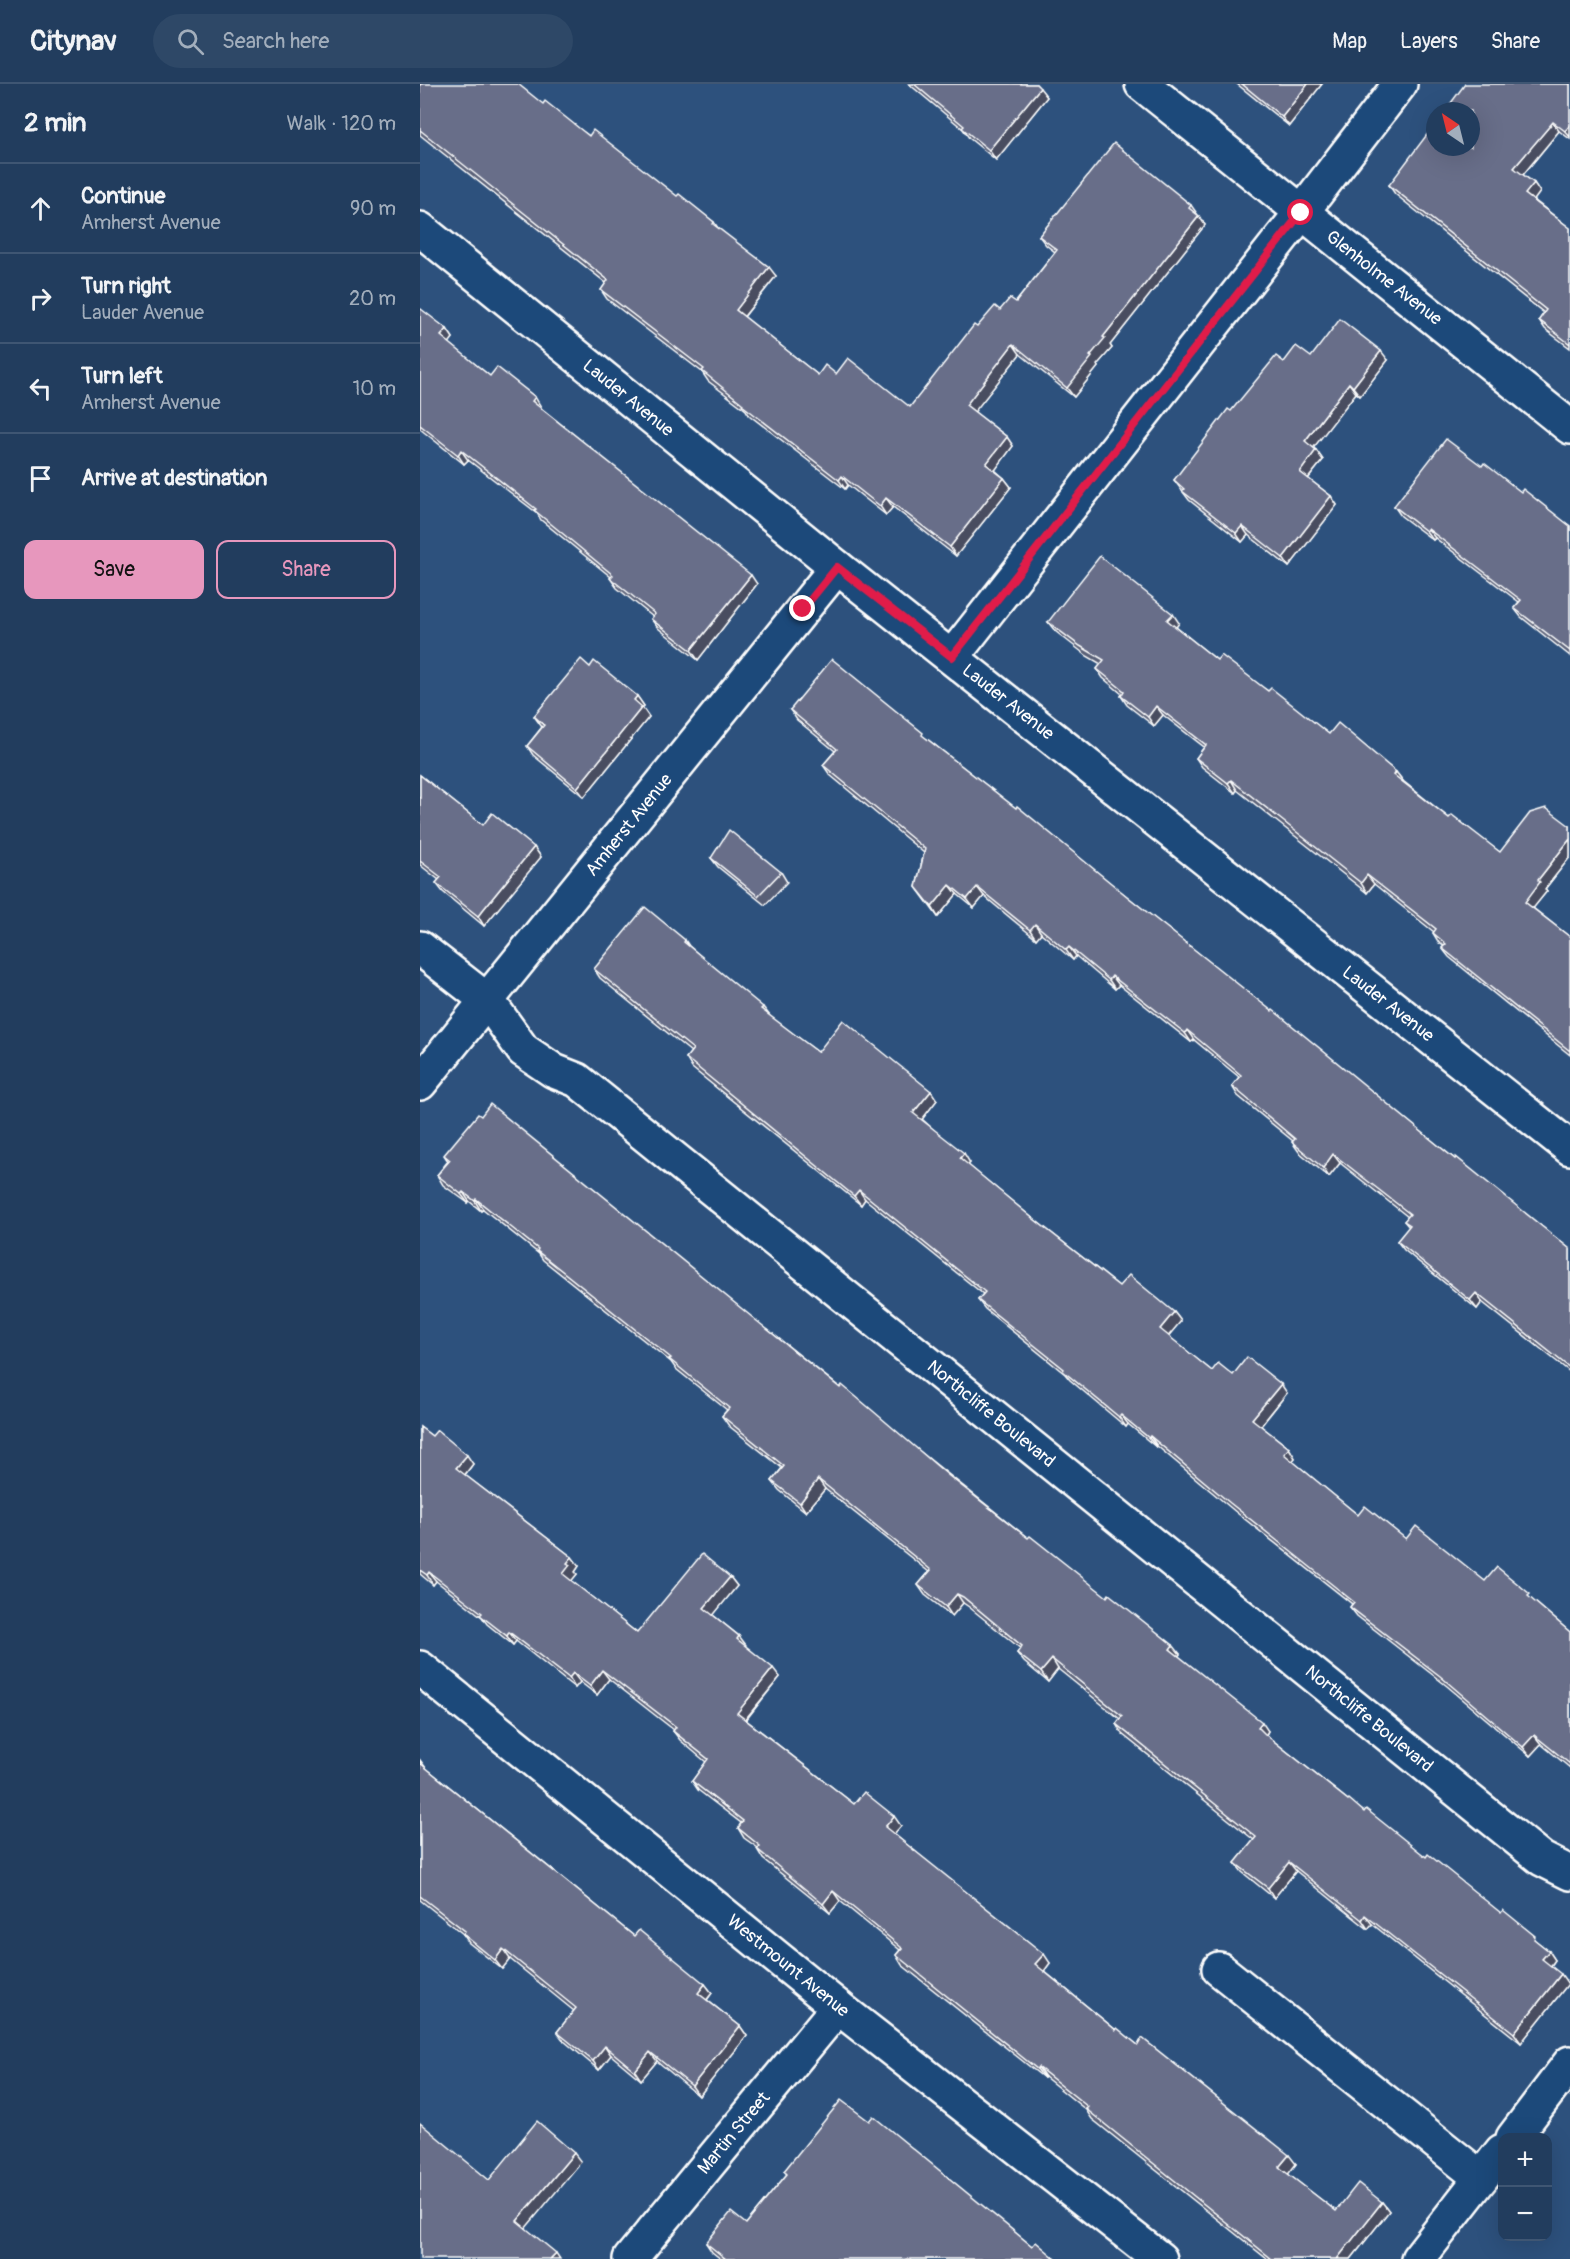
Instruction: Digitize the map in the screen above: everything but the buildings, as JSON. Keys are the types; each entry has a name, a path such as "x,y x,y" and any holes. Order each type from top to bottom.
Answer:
{"street":[{"name":"Glenholme Avenue","path":"1142,84 1570,427"},
{"path":"952,657 1400,84"},
{"name":"Lauder Avenue","path":"420,229 837,567 1570,1148"},
{"name":"Amherst Avenue","path":"420,1083 837,567"},
{"name":"Northcliffe Boulevard","path":"420,948 488,1001 523,1050 554,1071 577,1080 1542,1859 1570,1873"},
{"name":"Westmount Avenue","path":"420,1668 838,2007 1161,2259"},
{"path":"1219,1969 1482,2178"},
{"name":"Martin Street","path":"641,2255 838,2007"},
{"path":"1517,2133 1570,2063"},
{"path":"1418,2259 1498,2157"}],"route":[{"path":"803,609 837,567 952,657 1301,213"}]}
